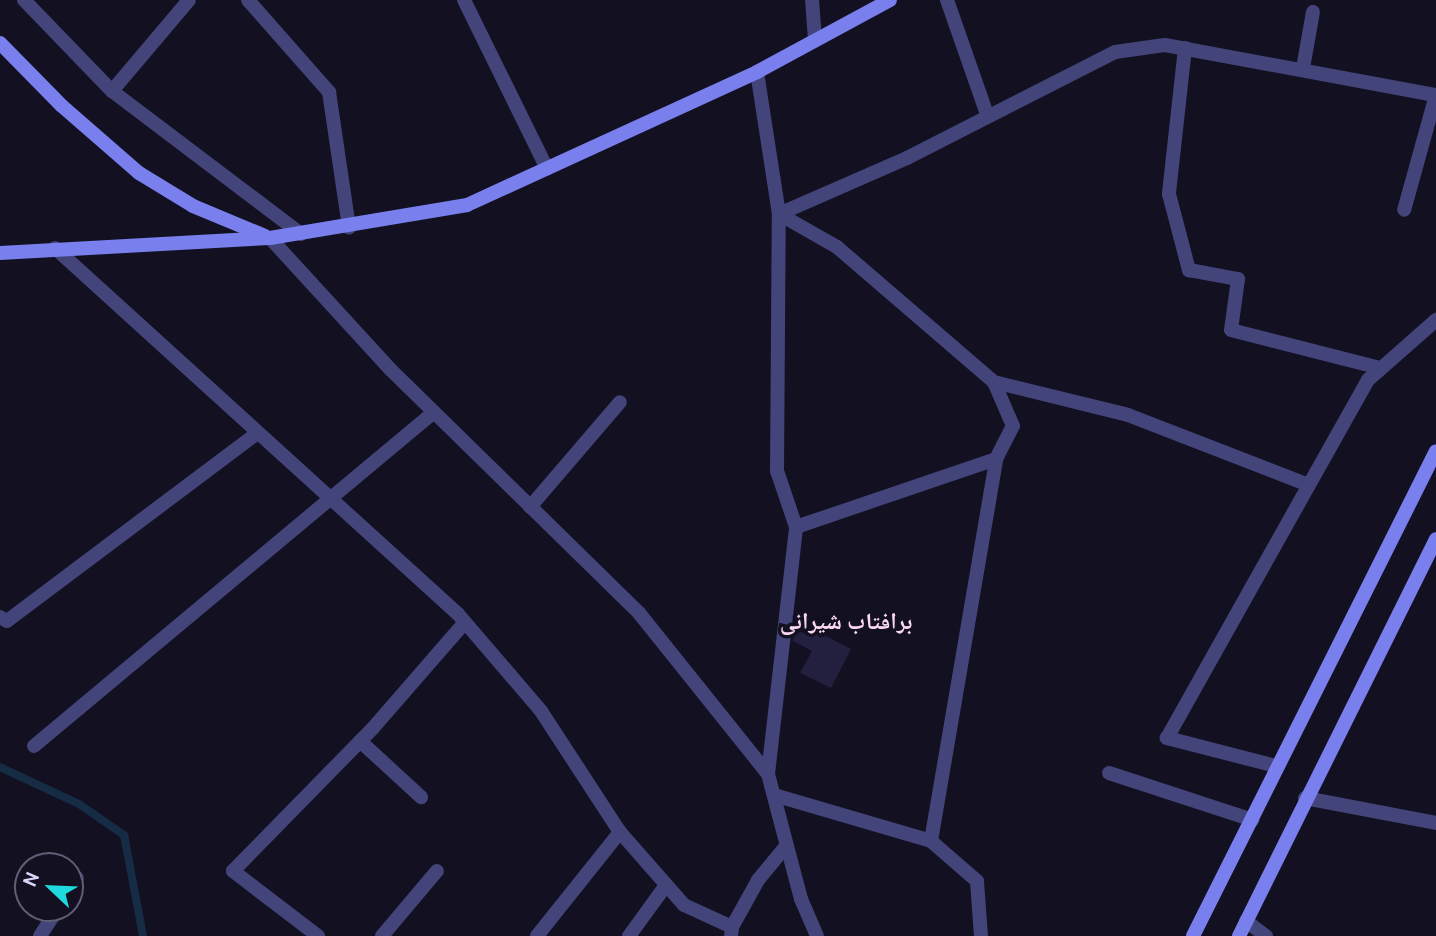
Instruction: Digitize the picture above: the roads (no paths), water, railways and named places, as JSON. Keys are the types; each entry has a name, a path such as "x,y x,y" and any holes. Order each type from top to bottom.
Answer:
{"main road":[{"path":"0,253 270,238 349,228 467,205 757,72 890,0"},
{"path":"0,43 139,173 192,206 270,238"},
{"path":"1193,936 1436,451"},
{"path":"1239,936 1305,798 1436,539"}],"street":[{"path":"24,0 112,91 301,234"},
{"path":"112,91 189,0"},
{"path":"248,0 329,92 349,228"},
{"path":"464,0 547,169"},
{"path":"812,0 815,40"},
{"path":"947,0 987,114"},
{"path":"1303,68 1313,12"},
{"path":"1185,48 1169,194 1189,270 1238,279 1231,330 1380,368"},
{"path":"779,214 907,158 987,114 1115,52 1185,48 1436,95 1405,210"},
{"path":"757,72 779,214 777,471 796,527 768,774 787,845 817,936"},
{"path":"779,214 837,247 994,382 1013,426 996,458 931,841"},
{"path":"270,238 433,412 639,613 768,774"},
{"path":"55,248 465,622 541,711 620,832 684,905 732,932 758,880 787,845"},
{"path":"1276,766 1167,738 1306,484 1380,368 1436,320"},
{"path":"994,382 1128,415 1306,484"},
{"path":"530,507 620,402"},
{"path":"34,746 433,412"},
{"path":"0,617 7,621 257,433"},
{"path":"796,527 996,458"},
{"path":"318,936 233,871 360,741 465,622"},
{"path":"360,741 421,797"},
{"path":"1109,773 1253,820"},
{"path":"774,795 931,841 977,881 981,936"},
{"path":"1305,798 1436,823"},
{"path":"537,936 620,832"},
{"path":"382,936 437,871"},
{"path":"629,936 666,885"},
{"path":"1246,921 1266,936"}],"waterway":[{"path":"0,767 79,804 124,835 143,936"}],"district":[{"name":"برافتاب شیرانی","path":"846,621"}]}
